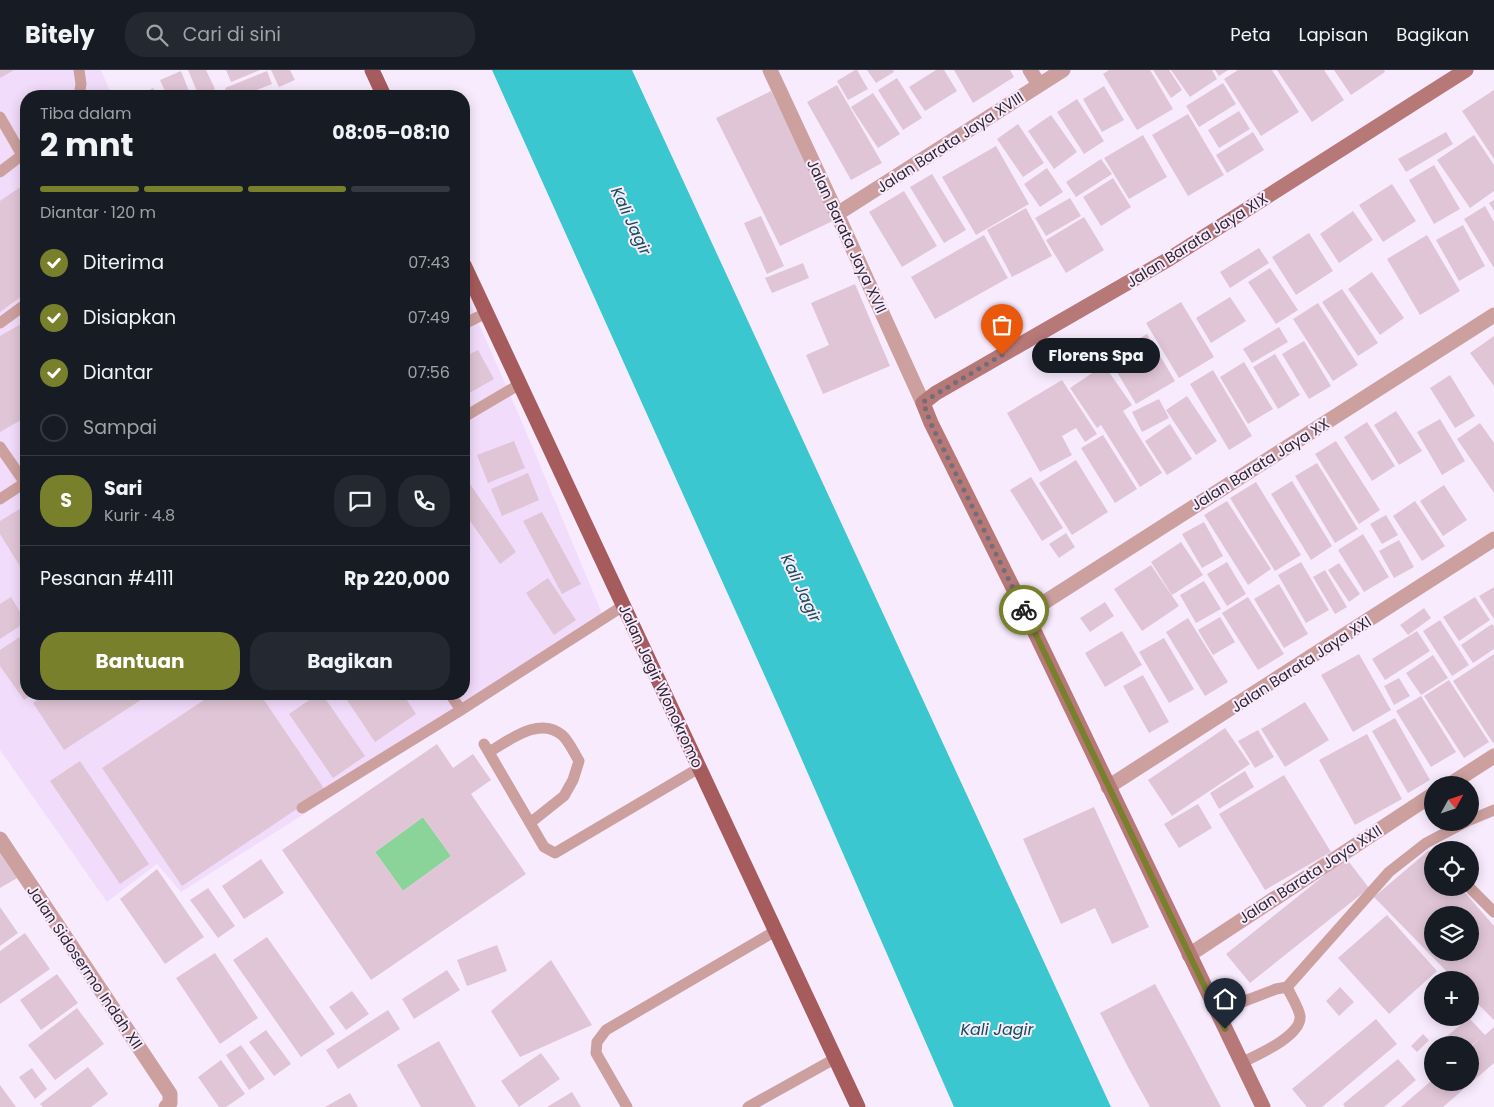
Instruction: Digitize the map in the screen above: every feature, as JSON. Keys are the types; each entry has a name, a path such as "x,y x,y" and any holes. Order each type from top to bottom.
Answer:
{"main road":[{"path":"372,70 381,90"},
{"name":"Jalan Jagir Wonokromo","path":"470,278 699,768 777,930 858,1107"}],"street":[{"name":"Jalan Barata Jaya XVII","path":"770,70 923,402"},
{"path":"1030,70 1039,85"},
{"name":"Jalan Barata Jaya XVIII","path":"837,214 1063,70"},
{"name":"Jalan Barata Jaya XIX","path":"923,402 1168,259 1466,70"},
{"name":"Jalan Barata Jaya XX","path":"1026,614 1494,315"},
{"path":"923,402 931,424 1026,614 1263,1107"},
{"name":"Jalan Barata Jaya XXI","path":"1108,787 1494,539"},
{"path":"1462,776 1494,756"},
{"name":"Jalan Barata Jaya XXII","path":"1189,954 1424,800"},
{"name":"Jalan Sidosermo Indah XII","path":"0,839 168,1101"}],"lane":[{"path":"79,70 80,90"},
{"path":"0,117 20,148"},
{"path":"0,172 20,157"},
{"path":"0,323 20,308"},
{"path":"470,321 486,313"},
{"path":"470,413 520,384"},
{"path":"0,447 20,474"},
{"path":"0,499 20,486"},
{"path":"302,808 461,710 623,606"},
{"path":"454,700 461,710"},
{"path":"530,823 564,796 573,780 579,761 563,736 549,728 534,728 486,748 530,823 544,846 555,853 699,768"},
{"path":"1479,816 1494,810"},
{"path":"1438,841 1453,831"},
{"path":"1216,1012 1286,987 1389,872 1424,850"},
{"path":"1478,896 1494,912"},
{"path":"627,1107 596,1053 597,1042 606,1030 777,930"},
{"path":"1242,1063 1276,1045 1297,1028 1300,1016 1286,987"},
{"path":"748,1107 836,1058"}],"shaded area":[{"path":"0,70 101,70 109,90 20,90 20,700 470,700 470,304 606,623 181,892 157,864 107,902 0,750"}],"green space":[{"path":"423,817 451,856 403,891 375,852"}],"water":[{"name":"Kali Jagir","path":"492,70 632,70 1111,1107 954,1107 781,712"}],"building":[{"path":"0,70 14,70 0,78"},
{"path":"188,70 206,70 215,89 196,90"},
{"path":"226,70 260,70 231,82"},
{"path":"271,70 290,70 295,80 279,87"},
{"path":"857,70 868,89 848,100 837,81"},
{"path":"867,70 893,70 894,72 876,83"},
{"path":"936,70 944,70 957,91 925,111 909,87"},
{"path":"954,70 1010,70 1014,77 973,103"},
{"path":"1109,70 1150,70 1173,109 1137,130 1103,74"},
{"path":"1153,70 1169,70 1182,90 1171,98"},
{"path":"1171,70 1212,70 1217,79 1190,97"},
{"path":"1215,70 1228,70 1219,76"},
{"path":"1238,70 1272,70 1299,112 1261,136 1224,79"},
{"path":"1277,70 1324,70 1344,100 1312,122"},
{"path":"1334,70 1384,70 1385,72 1351,95"},
{"path":"181,71 189,90 164,90 160,80"},
{"path":"267,71 272,84 256,90 226,90 225,88"},
{"path":"897,78 922,118 903,130 878,90"},
{"path":"1223,83 1236,104 1199,127 1186,106"},
{"path":"837,85 882,163 851,180 807,102"},
{"path":"1104,86 1124,120 1102,132 1083,99"},
{"path":"1494,90 1494,159 1462,111"},
{"path":"771,91 835,220 780,246 716,118"},
{"path":"873,93 900,134 878,148 851,107"},
{"path":"1077,99 1104,141 1084,154 1057,112"},
{"path":"1239,111 1250,129 1219,148 1208,130"},
{"path":"1188,114 1224,175 1188,196 1152,135"},
{"path":"1051,115 1077,152 1054,169 1028,131"},
{"path":"1018,124 1044,163 1023,177 997,139"},
{"path":"1253,132 1264,150 1227,173 1216,155"},
{"path":"1446,132 1453,144 1406,172 1398,159"},
{"path":"1143,135 1167,177 1129,199 1104,158"},
{"path":"1474,135 1494,165 1494,191 1470,208 1437,160"},
{"path":"996,146 1029,204 976,235 942,177"},
{"path":"1101,159 1112,174 1076,197 1066,182"},
{"path":"1434,165 1460,209 1434,224 1409,180"},
{"path":"1047,168 1063,192 1040,207 1024,184"},
{"path":"932,174 966,230 944,243 910,187"},
{"path":"1113,178 1131,207 1101,226 1083,197"},
{"path":"1392,184 1416,221 1383,242 1359,205"},
{"path":"20,187 20,297 0,312 0,201"},
{"path":"904,191 937,246 902,267 869,212"},
{"path":"1070,198 1081,216 1046,236 1035,218"},
{"path":"1494,200 1494,211 1489,203"},
{"path":"1485,206 1494,222 1494,268 1464,219"},
{"path":"1026,208 1052,256 1012,277 987,230"},
{"path":"1353,211 1373,240 1339,263 1320,234"},
{"path":"761,216 784,266 767,274 744,223"},
{"path":"1084,217 1104,250 1066,273 1046,240"},
{"path":"1463,225 1485,266 1459,281 1436,240"},
{"path":"1309,233 1333,271 1296,295 1272,257"},
{"path":"984,235 1008,278 935,319 911,277"},
{"path":"1427,235 1460,291 1420,315 1387,259"},
{"path":"1259,248 1269,263 1230,288 1220,272"},
{"path":"803,263 809,278 772,293 765,278"},
{"path":"1270,268 1298,310 1276,324 1248,282"},
{"path":"1372,272 1404,318 1380,335 1348,289"},
{"path":"855,284 890,366 823,394 806,355 829,345 811,303"},
{"path":"1342,289 1378,343 1358,356 1322,302"},
{"path":"1230,297 1246,321 1211,343 1196,318"},
{"path":"1181,302 1214,357 1179,378 1146,323"},
{"path":"1318,303 1358,365 1333,381 1293,319"},
{"path":"20,324 20,420 0,432 0,336"},
{"path":"1279,327 1288,342 1252,363 1243,349"},
{"path":"1147,334 1175,381 1136,404 1108,357"},
{"path":"1494,336 1494,386 1470,353"},
{"path":"1304,341 1331,386 1309,399 1282,354"},
{"path":"478,350 494,379 470,393 470,354"},
{"path":"1275,354 1300,395 1278,409 1253,367"},
{"path":"1244,362 1273,409 1248,424 1220,377"},
{"path":"1104,365 1132,405 1123,411 1162,473 1140,487 1101,425 1097,428 1070,388"},
{"path":"1213,370 1252,436 1229,450 1190,384"},
{"path":"1450,375 1475,416 1455,428 1430,388"},
{"path":"1062,380 1097,434 1085,442 1076,428 1062,436 1072,455 1040,472 1007,413"},
{"path":"1187,396 1217,441 1196,455 1166,410"},
{"path":"1159,399 1169,418 1142,432 1132,412"},
{"path":"1396,411 1422,451 1399,465 1374,425"},
{"path":"1440,419 1465,461 1442,475 1417,432"},
{"path":"1367,422 1395,466 1372,481 1344,437"},
{"path":"1480,423 1494,443 1494,493 1457,439"},
{"path":"1170,424 1192,459 1167,475 1145,441"},
{"path":"1103,435 1137,489 1115,503 1081,448"},
{"path":"514,441 525,468 488,483 477,455"},
{"path":"1336,441 1380,510 1359,524 1315,454"},
{"path":"1076,460 1108,512 1072,535 1039,483"},
{"path":"1317,463 1358,529 1335,543 1295,476"},
{"path":"528,473 539,500 502,516 491,489"},
{"path":"1031,477 1063,528 1042,541 1010,490"},
{"path":"1292,481 1332,546 1311,560 1271,494"},
{"path":"1256,482 1301,555 1275,571 1230,498"},
{"path":"470,484 516,552 500,564 470,521"},
{"path":"1444,485 1467,520 1443,536 1420,501"},
{"path":"1227,501 1271,569 1248,585 1204,515"},
{"path":"1415,501 1445,546 1422,561 1393,516"},
{"path":"20,509 20,566 0,534 0,521"},
{"path":"542,512 581,584 562,594 523,521"},
{"path":"1386,515 1398,535 1382,544 1370,524"},
{"path":"1204,522 1223,556 1202,568 1182,534"},
{"path":"1066,533 1075,547 1059,558 1049,544"},
{"path":"1363,534 1389,577 1364,592 1338,550"},
{"path":"1399,540 1414,567 1394,578 1379,551"},
{"path":"1181,542 1203,575 1172,595 1151,562"},
{"path":"1227,562 1246,594 1227,606 1207,574"},
{"path":"1301,562 1329,610 1306,623 1278,575"},
{"path":"1339,563 1360,594 1349,602 1328,570"},
{"path":"1151,565 1179,606 1142,631 1114,589"},
{"path":"1325,570 1347,607 1335,614 1313,577"},
{"path":"548,578 576,620 554,635 526,593"},
{"path":"1204,581 1221,609 1196,623 1180,595"},
{"path":"1279,584 1308,634 1284,648 1254,599"},
{"path":"1494,587 1494,619 1479,596"},
{"path":"11,597 20,612 20,626 0,639 0,604"},
{"path":"1248,597 1284,654 1258,670 1222,613"},
{"path":"1475,597 1490,620 1459,641 1443,617"},
{"path":"1105,602 1114,616 1090,632 1080,618"},
{"path":"1424,608 1431,618 1408,635 1400,625"},
{"path":"1220,617 1235,642 1213,655 1198,630"},
{"path":"1188,618 1228,682 1205,696 1166,632"},
{"path":"1440,620 1469,665 1452,676 1423,631"},
{"path":"1492,624 1494,627 1494,649 1473,663 1461,645"},
{"path":"1122,631 1142,665 1105,687 1085,653"},
{"path":"1417,631 1430,651 1385,680 1372,659"},
{"path":"20,637 20,694 0,666 0,650"},
{"path":"1164,638 1194,689 1169,703 1139,652"},
{"path":"1359,654 1391,710 1353,732 1321,675"},
{"path":"1494,654 1494,742 1493,743 1453,681"},
{"path":"1433,655 1448,678 1421,695 1406,673"},
{"path":"1143,675 1169,722 1149,733 1123,686"},
{"path":"1399,678 1410,696 1394,705 1384,686"},
{"path":"1449,680 1489,742 1464,758 1424,696"},
{"path":"1421,696 1456,752 1431,767 1396,711"},
{"path":"38,700 141,700 64,750 33,703"},
{"path":"204,700 264,700 325,790 182,886 102,768"},
{"path":"309,700 326,700 365,756 333,778 289,714"},
{"path":"347,700 407,700 416,714 375,742"},
{"path":"1305,702 1329,740 1285,767 1261,729"},
{"path":"1395,718 1428,776 1424,776 1424,784 1408,793 1372,731"},
{"path":"1225,728 1250,764 1172,816 1148,780"},
{"path":"1258,730 1274,757 1255,768 1238,741"},
{"path":"1367,734 1402,799 1355,825 1319,760"},
{"path":"437,744 453,768 473,754 491,780 471,794 526,874 371,980 282,850","holes":["423,817 451,856 403,891 375,852"]},
{"path":"80,761 149,864 120,884 50,781"},
{"path":"1245,771 1254,787 1219,809 1210,793"},
{"path":"1284,775 1331,852 1265,890 1219,814"},
{"path":"1198,804 1212,828 1179,848 1164,824"},
{"path":"1094,807 1149,927 1112,944 1095,908 1061,924 1023,839"},
{"path":"0,846 19,877 0,888"},
{"path":"1424,854 1424,896 1468,896 1477,906 1424,906 1424,948 1374,897"},
{"path":"1346,858 1369,888 1250,983 1226,954"},
{"path":"261,859 284,893 244,919 222,886"},
{"path":"157,869 204,937 165,964 120,899"},
{"path":"208,888 235,926 218,938 190,900"},
{"path":"0,907 18,933 0,946"},
{"path":"1479,909 1494,926 1494,1020 1479,1005 1479,971 1446,971 1436,961 1479,961"},
{"path":"1387,915 1424,956 1424,961 1428,961 1437,971 1424,971 1424,983 1389,1014 1338,958"},
{"path":"25,933 50,969 0,1004 0,951"},
{"path":"267,937 335,1034 301,1057 233,960"},
{"path":"497,945 507,971 467,986 457,960"},
{"path":"215,953 258,1018 220,1044 176,978"},
{"path":"551,960 592,1025 520,1057 491,1011"},
{"path":"447,970 460,990 414,1019 402,999"},
{"path":"57,974 78,1003 41,1030 20,1000"},
{"path":"1155,984 1221,1107 1150,1107 1129,1069 1100,1013"},
{"path":"1340,987 1354,1002 1339,1016 1326,1001"},
{"path":"352,991 369,1014 346,1030 329,1007"},
{"path":"77,1008 104,1044 55,1080 28,1045"},
{"path":"388,1010 400,1029 338,1069 326,1050"},
{"path":"1376,1019 1397,1044 1322,1107 1307,1107 1292,1089"},
{"path":"1459,1026 1477,1026 1485,1035 1494,1027 1494,1063 1479,1076 1479,1039 1481,1037 1479,1039 1479,1036 1447,1036"},
{"path":"266,1030 291,1064 274,1076 249,1042"},
{"path":"1423,1034 1425,1036 1424,1045 1417,1052 1411,1046"},
{"path":"439,1041 476,1107 421,1107 397,1065"},
{"path":"241,1045 265,1079 249,1090 226,1055"},
{"path":"541,1053 560,1079 519,1107 501,1081"},
{"path":"1398,1059 1416,1080 1384,1107 1345,1107 1343,1104"},
{"path":"221,1060 245,1094 226,1107 219,1107 198,1077"},
{"path":"88,1067 108,1094 91,1107 43,1107 40,1104"},
{"path":"32,1068 47,1089 35,1099 19,1077"},
{"path":"0,1085 16,1107 0,1107"},
{"path":"1424,1087 1424,1091 1462,1091 1443,1107 1401,1107"},
{"path":"572,1092 581,1107 547,1107"},
{"path":"350,1093 358,1107 325,1107"}],"way so far":[{"path":"1002,355 923,402 931,424 1024,610"}],"place":[{"name":"Florens Spa","path":"1002,355"}],"route":[{"path":"1024,610 1225,1029"}]}
